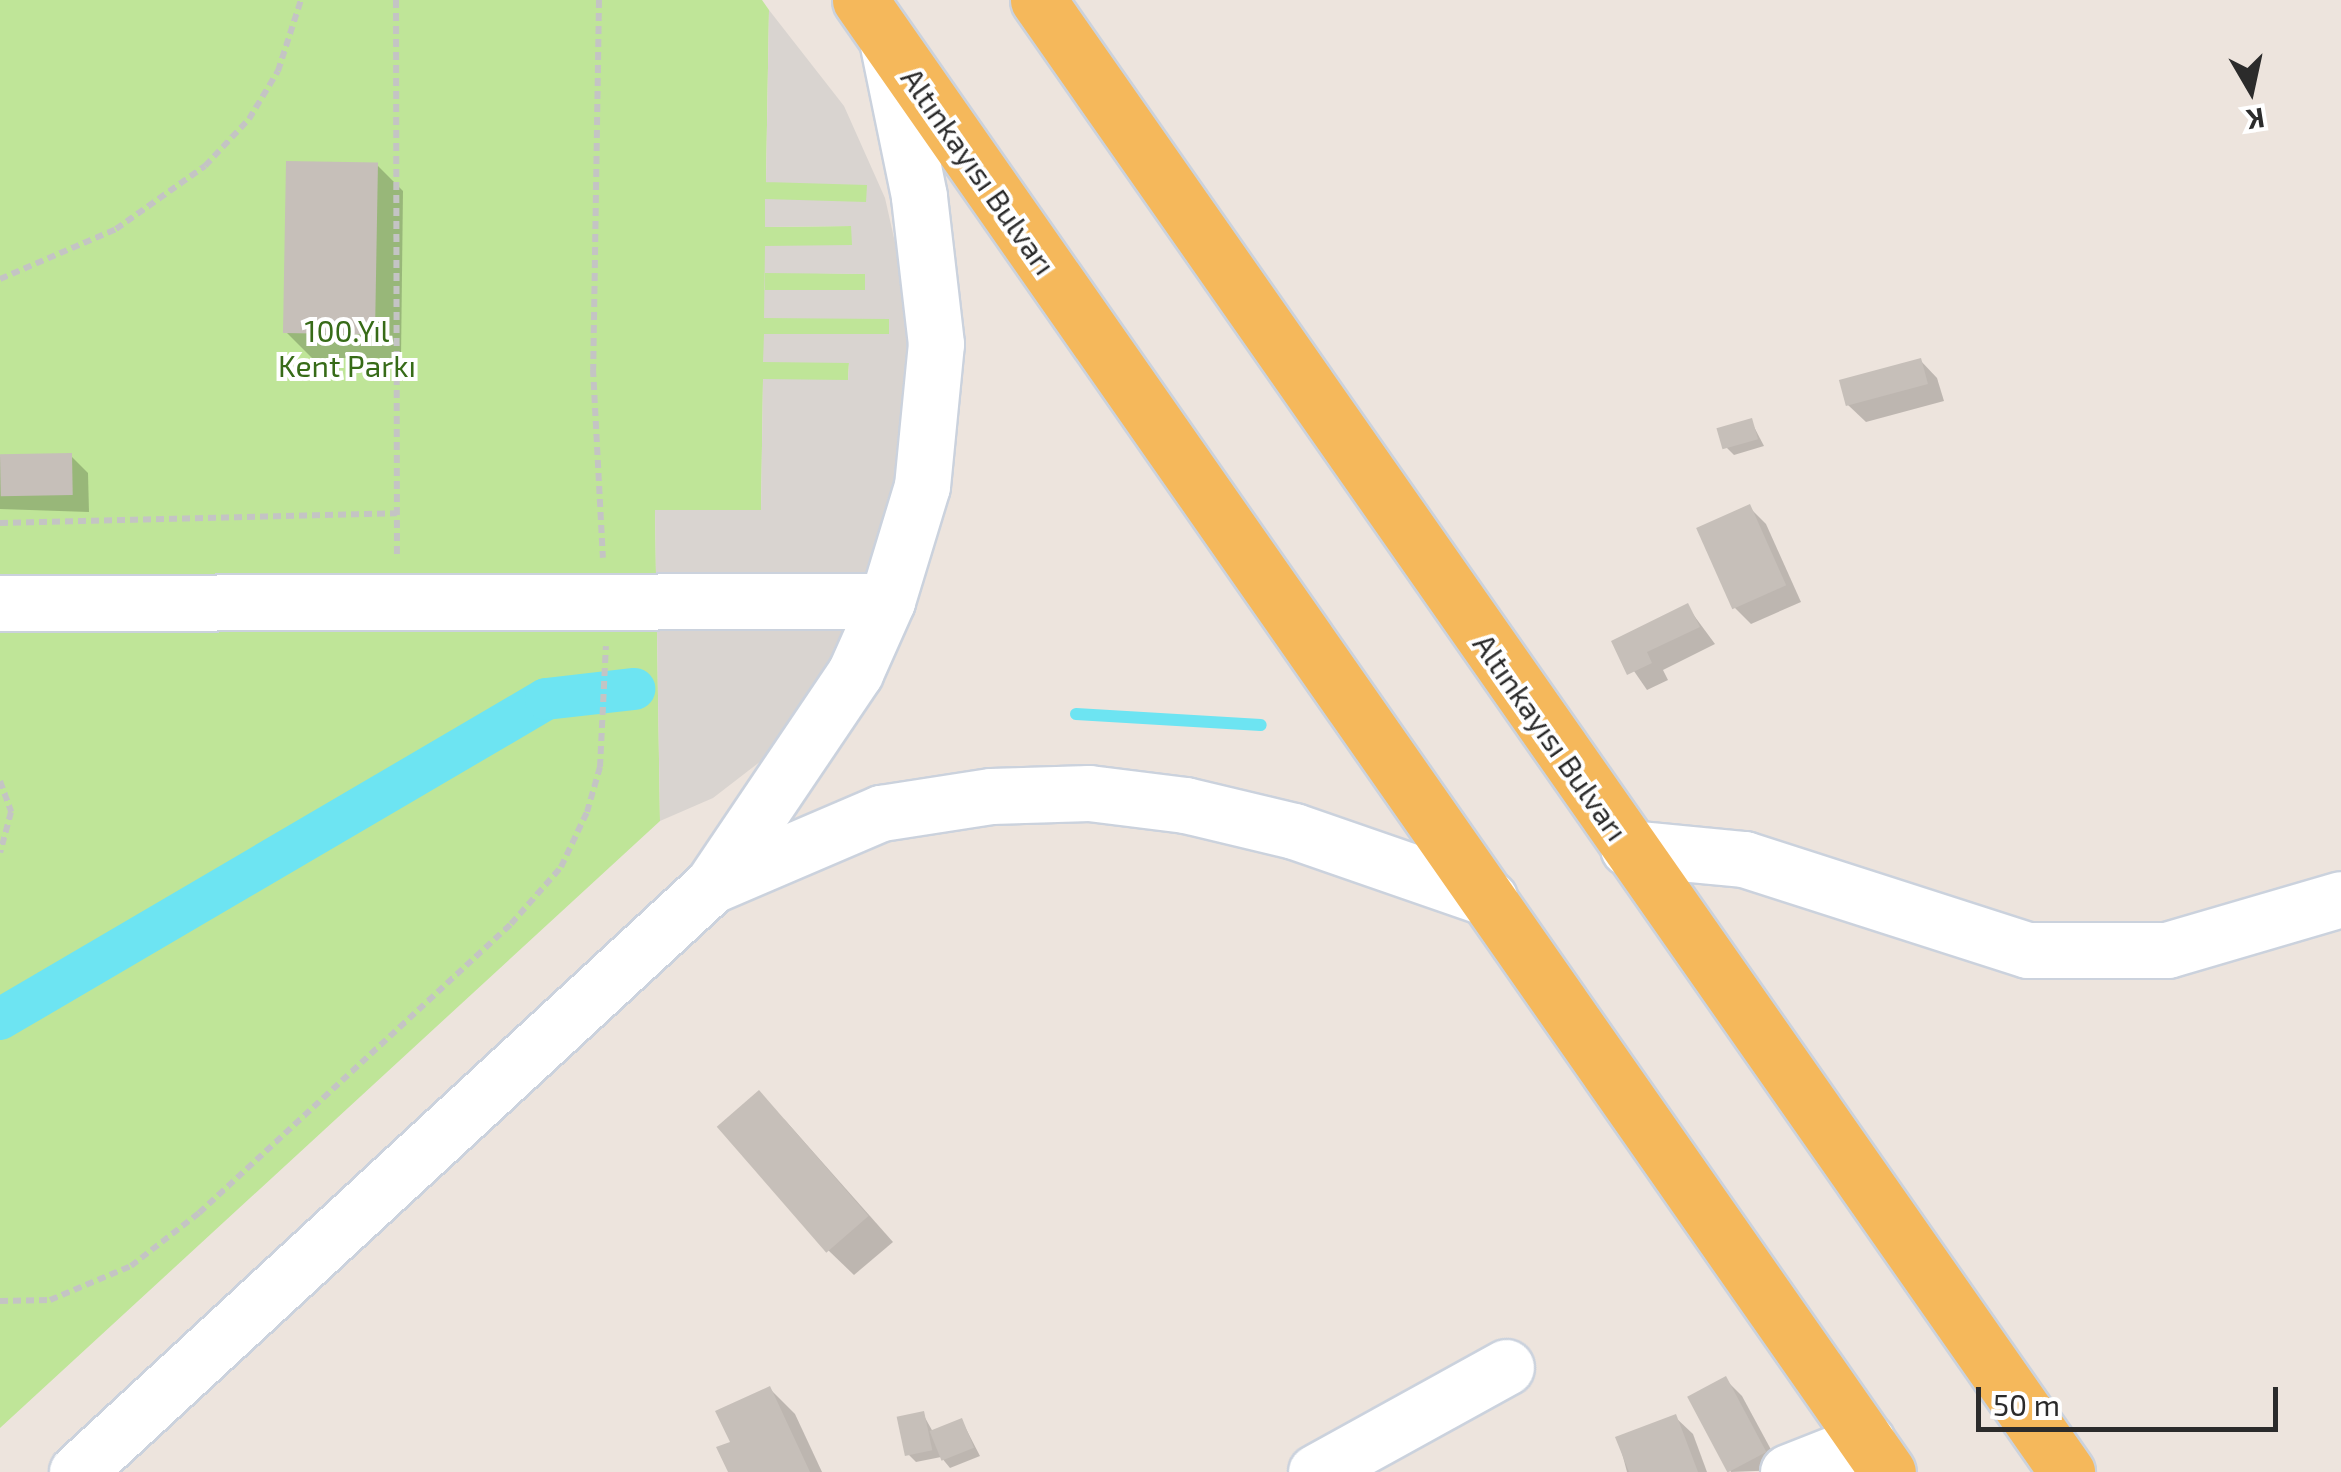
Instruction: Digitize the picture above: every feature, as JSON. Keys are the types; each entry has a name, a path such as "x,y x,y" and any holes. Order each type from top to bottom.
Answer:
{"main road":[{"name":"Altınkayısı Bulvarı","path":"1038,0 2067,1472"},
{"name":"Altınkayısı Bulvarı","path":"873,20 1877,1456"}],"street":[{"path":"77,1472 712,885 855,672 888,601 922,486 936,344 919,196 873,20"},
{"path":"0,603 888,601"},
{"path":"712,885 881,813 991,796 1089,793 1185,805 1294,831 1490,899"},
{"path":"1628,848 1744,859 2028,950 2168,950 2341,899"},
{"path":"1316,1472 1506,1367"},
{"path":"1788,1472 1877,1456"}],"path":[{"path":"0,279 116,229 163,202 205,166 250,119 278,70 302,0"},
{"path":"396,0 397,603"},
{"path":"0,1301 50,1300 131,1266 301,1120 511,924 561,867 600,766 604,603 593,369 598,0"},
{"path":"0,523 397,513"},
{"path":"0,781 10,812 0,852"}],"green space":[{"name":"100.Yıl Kent Parkı","path":"0,0 762,0 769,10 766,181 867,184 867,202 765,227 852,226 852,246 765,246 765,272 866,274 865,291 765,290 889,318 889,334 763,362 849,362 848,380 763,380 761,511 655,511 660,821 0,1428"}],"shaded area":[{"path":"769,10 844,106 885,198 912,318 907,449 856,623 783,744 713,798 660,821 657,631 0,629 656,582 655,510 761,510 763,379 848,380 849,363 763,362 764,334 889,334 889,319 764,318 765,246 852,245 851,226 765,227 765,199 866,202 867,185 766,182","holes":["765,273 865,274 865,290 765,290"]}],"building":[{"path":"286,161 378,163 375,335 283,333"},
{"path":"1921,358 1928,384 1846,406 1839,380"},
{"path":"1752,418 1758,439 1722,449 1716,428"},
{"path":"72,453 73,495 1,496 0,454"},
{"path":"1750,504 1786,585 1732,609 1696,528"},
{"path":"1688,603 1700,627 1647,652 1652,663 1627,675 1611,641"},
{"path":"759,1090 869,1216 826,1253 717,1127"},
{"path":"1726,1376 1766,1452 1727,1472 1687,1397"},
{"path":"770,1386 810,1472 728,1472 716,1447 730,1442 715,1411"},
{"path":"924,1411 932,1450 905,1456 897,1417"},
{"path":"1676,1414 1698,1472 1629,1472 1615,1437"},
{"path":"962,1418 974,1448 942,1461 930,1431"}],"waterway":[{"path":"0,1019 546,699 634,689"},
{"path":"1076,714 1261,725"}]}
